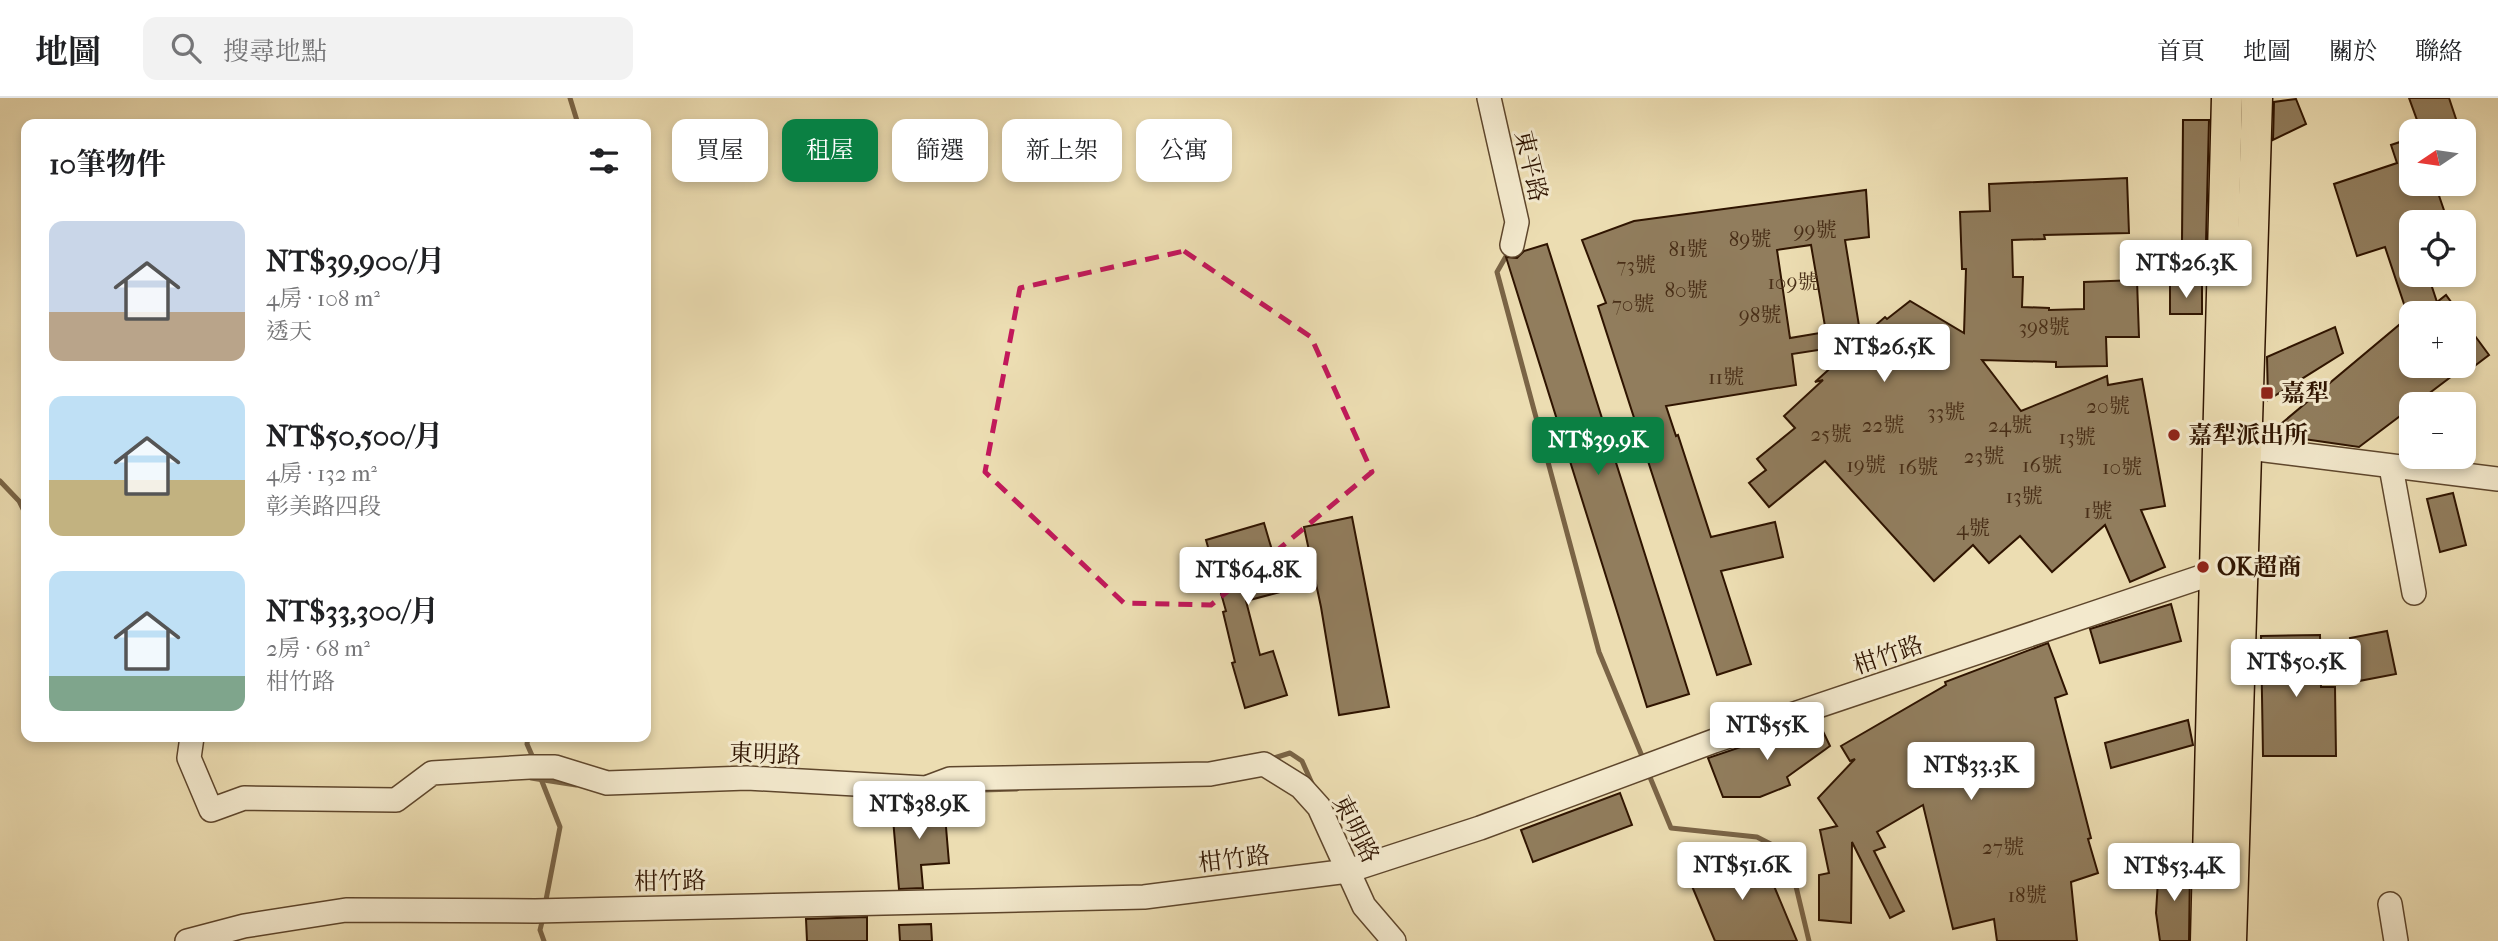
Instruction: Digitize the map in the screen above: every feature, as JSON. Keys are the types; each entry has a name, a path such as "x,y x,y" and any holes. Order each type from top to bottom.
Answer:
{"main road":[{"path":"2227,98 2232,446"},
{"path":"2206,941 2232,446 2257,98"},
{"path":"2227,573 2231,941"}],"street":[{"name":"東平路","path":"1489,98 1517,222 1512,245"},
{"path":"2232,446 2498,479"},
{"path":"2391,467 2414,593"},
{"name":"柑竹路","path":"187,941 244,926 346,910 535,911 1144,897 1348,871 1480,828 1714,741 2227,573"},
{"name":"東明路","path":"191,742 189,758 211,810 244,798 396,800 432,773 530,767 555,767 607,783 747,778 926,788 950,779 1210,774 1264,764 1301,787 1319,807 1364,906 1394,941"},
{"path":"2390,904 2396,941"}],"highlighted area":[{"path":"1184,251 1311,337 1372,472 1211,605 1124,603 985,472 1020,288"}],"building":[{"path":"2409,98 2449,98 2456,119 2417,119"},
{"path":"2296,99 2306,124 2273,140 2274,102"},
{"path":"2183,120 2209,120 2206,242 2182,242"},
{"path":"2399,142 2399,196 2439,196 2444,210 2399,210 2399,287 2432,287 2437,301 2403,301 2385,247 2357,256 2334,184 2397,163 2391,145"},
{"path":"2127,178 2129,233 2044,235 2045,239 2012,240 2013,277 2023,277 2022,307 2049,310 2084,309 2084,282 2137,280 2139,337 2106,337 2107,366 2056,367 2056,362 1982,360 2021,411 2107,376 2108,385 2142,379 2165,506 2141,510 2165,567 2130,582 2105,525 2052,572 2020,536 1989,563 1973,545 1934,581 1825,461 1769,507 1749,483 1766,470 1757,459 1795,428 1784,416 1823,380 1815,382 1857,344 1792,354 1796,385 1666,406 1711,537 1775,522 1783,557 1721,571 1751,664 1717,675 1598,306 1606,303 1582,240 1634,221 1866,190 1869,237 1845,240 1861,338 1885,317 1887,319 1910,301 1964,333 1966,269 1962,269 1960,212 1990,211 1989,184","holes":["1811,245 1826,332 1790,338 1777,250"]},
{"path":"1547,244 1689,694 1647,707 1506,257 1517,258 1524,251"},
{"path":"2170,285 2202,285 2202,314 2170,314"},
{"path":"2446,295 2450,301 2438,301"},
{"path":"2399,325 2399,378 2449,378 2431,392 2399,392 2399,417 2359,447 2297,438 2282,423"},
{"path":"2335,327 2343,353 2268,400 2267,357"},
{"path":"2476,337 2489,355 2476,365"},
{"path":"2453,493 2466,545 2440,552 2427,499"},
{"path":"1352,517 1389,707 1339,715 1304,527"},
{"path":"1264,523 1284,591 1246,601 1260,655 1273,651 1287,695 1245,708 1232,663 1235,662 1223,612 1226,611 1206,540"},
{"path":"2171,604 2181,641 2100,663 2090,629"},
{"path":"2387,631 2396,674 2359,681 2350,638"},
{"path":"2320,635 2321,687 2335,687 2336,756 2263,756 2261,636"},
{"path":"2048,643 2067,694 2055,698 2098,873 2071,882 2077,941 1997,941 1994,919 1953,929 1923,805 1877,832 1885,847 1874,851 1904,911 1890,918 1852,842 1851,923 1819,920 1819,875 1829,873 1820,830 1837,826 1818,798 1855,759 1850,761 1841,746 1946,685 1945,682"},
{"path":"2188,720 2193,745 2111,768 2105,743"},
{"path":"1818,721 1830,746 1787,777 1790,785 1760,797 1723,797 1708,758"},
{"path":"1620,793 1632,825 1533,862 1521,830"},
{"path":"944,803 949,863 921,865 923,888 899,889 892,807"},
{"path":"1759,850 1797,941 1715,941 1689,879"},
{"path":"2159,864 2190,865 2189,941 2160,941 2156,913"},
{"path":"867,917 867,941 807,941 806,919"},
{"path":"931,924 932,941 900,941 899,925"}],"waterway":[{"path":"570,98 576,119"},
{"path":"1509,251 1497,272 1599,652 1644,761"},
{"path":"0,481 21,505"},
{"path":"527,742 534,760"},
{"path":"1271,759 1290,753 1302,761 1314,788"},
{"path":"1647,770 1671,828 1757,837 1788,853 1809,941"},
{"path":"531,778 576,785"},
{"path":"541,779 560,827 545,905"},
{"path":"946,791 1017,789"},
{"path":"543,918 540,930 544,941"}],"place":[{"name":"嘉犁","path":"2267,393"},
{"name":"嘉犁派出所","path":"2174,435"},
{"name":"OK超商","path":"2203,567"}]}
